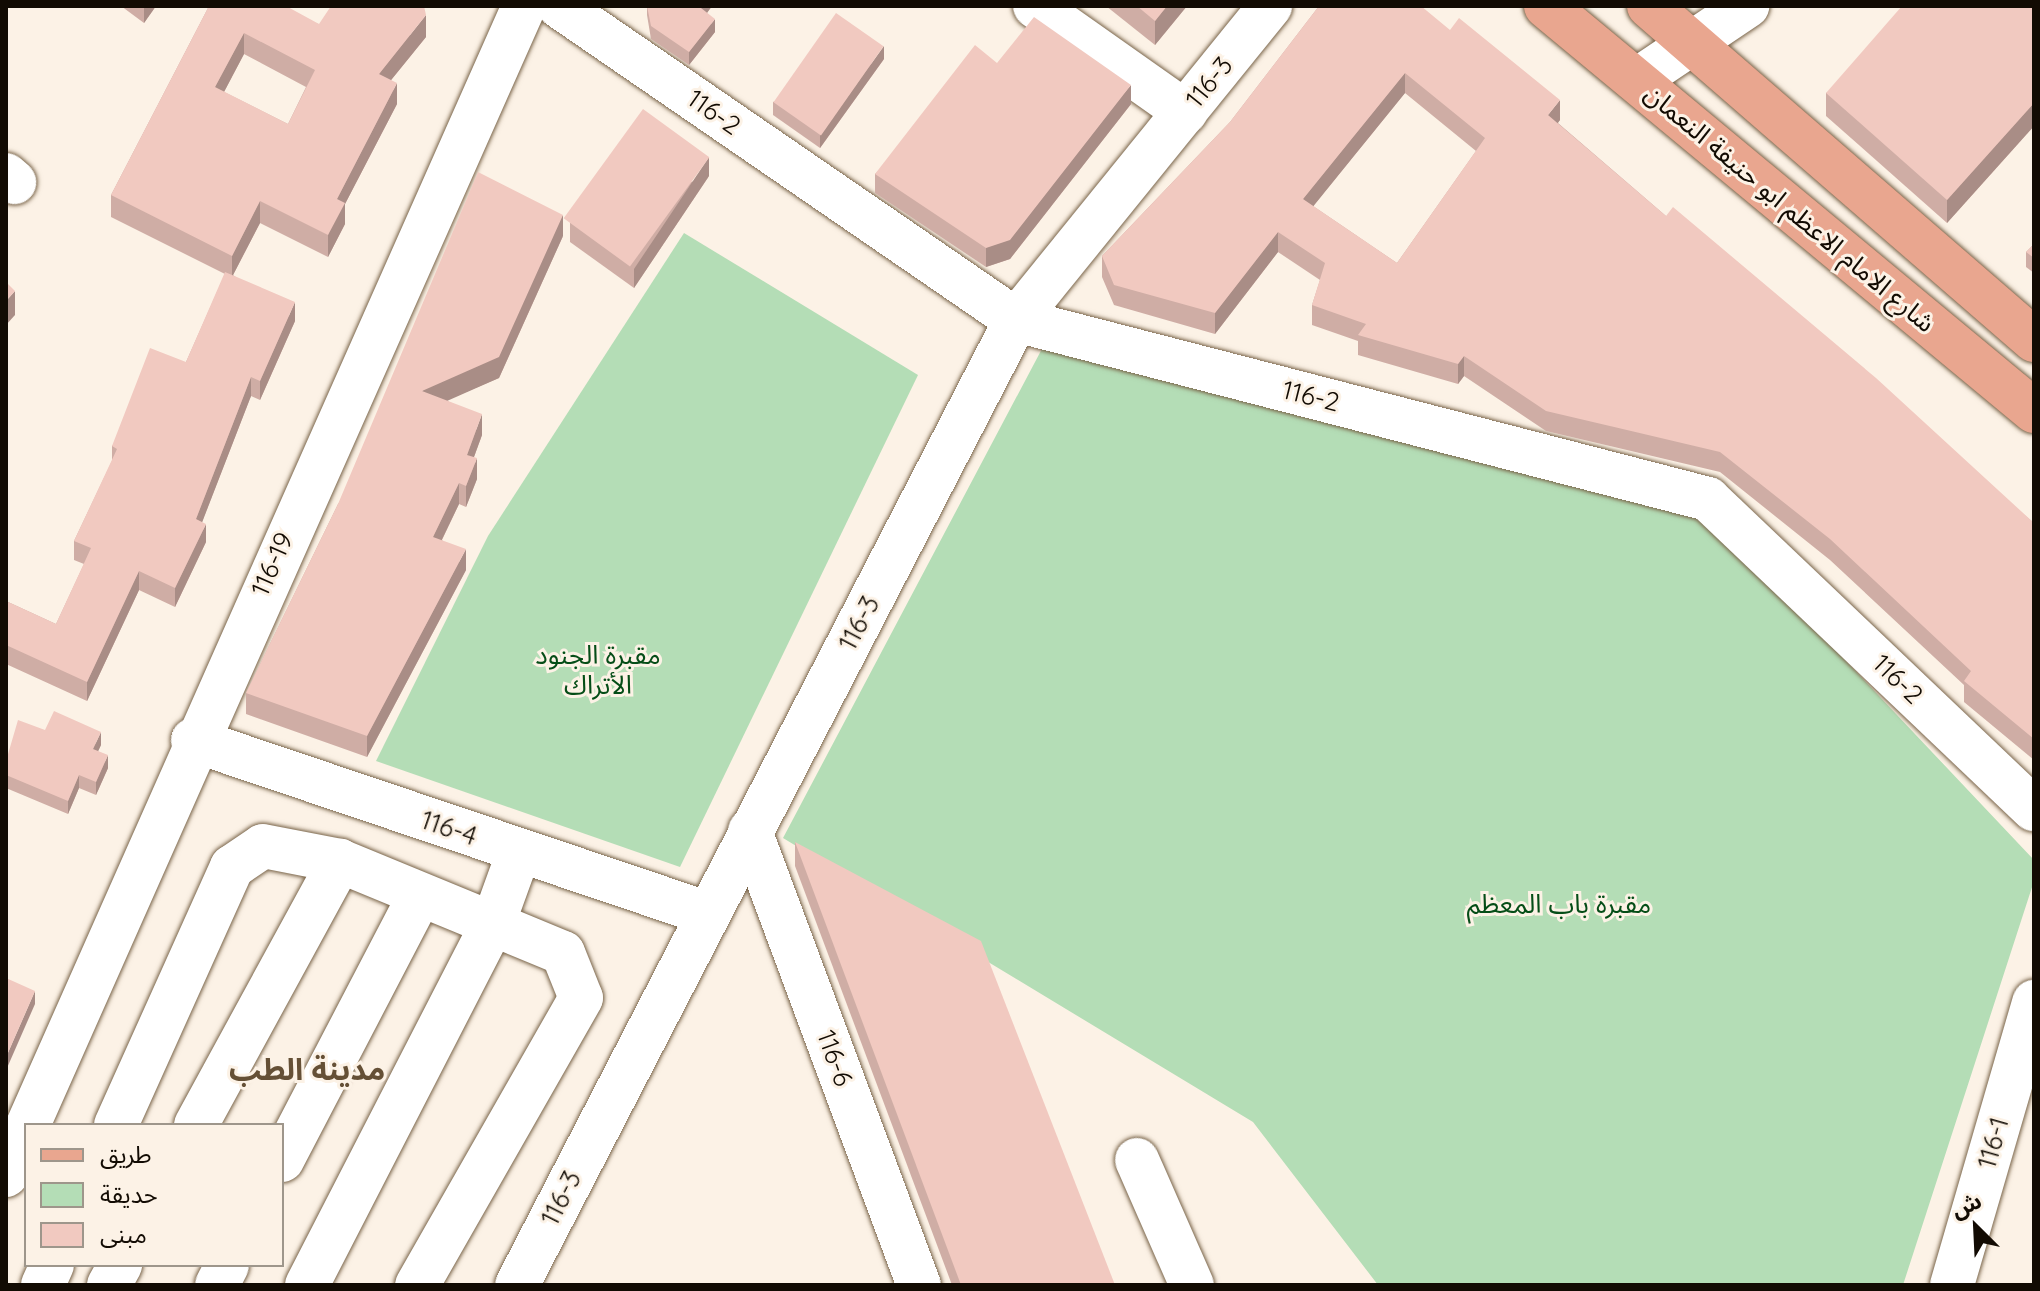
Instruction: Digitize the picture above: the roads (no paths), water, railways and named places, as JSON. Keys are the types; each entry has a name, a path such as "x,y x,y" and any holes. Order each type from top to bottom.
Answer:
{"main road":[{"name":"شارع الامام الاعظم ابو حنيفة النعمان","path":"1546,6 2034,411"},
{"path":"1649,6 2034,340"}],"street":[{"name":"116-19","path":"27,1123 193,740 524,6"},
{"path":"1035,6 1185,112"},
{"name":"116-3","path":"517,1285 706,913 1016,320 1270,6"},
{"path":"1637,80 1747,6"},
{"name":"116-2","path":"578,11 1016,320 1708,499 2034,809"},
{"name":"116-4","path":"193,740 706,913"},
{"name":"116-6","path":"750,831 919,1285"},
{"path":"117,1123 232,867 263,846 340,861 420,895 494,921 563,953 581,998 417,1285"},
{"path":"307,1285 494,921 519,852"},
{"path":"197,1123 340,861"},
{"path":"284,1156 420,895"},
{"name":"116-1","path":"1952,1285 2034,1002"},
{"name":"116-19","path":"16,1149 24,1131"},
{"path":"1137,1160 1192,1285"},
{"path":"109,1285 119,1267"},
{"path":"217,1285 226,1267"}],"district":[{"name":"مدينة الطب","path":"307,1069"}],"park label":[{"name":"مقبرة الجنود الأتراك","path":"598,670"},
{"name":"مقبرة باب المعظم","path":"1559,904"}]}
